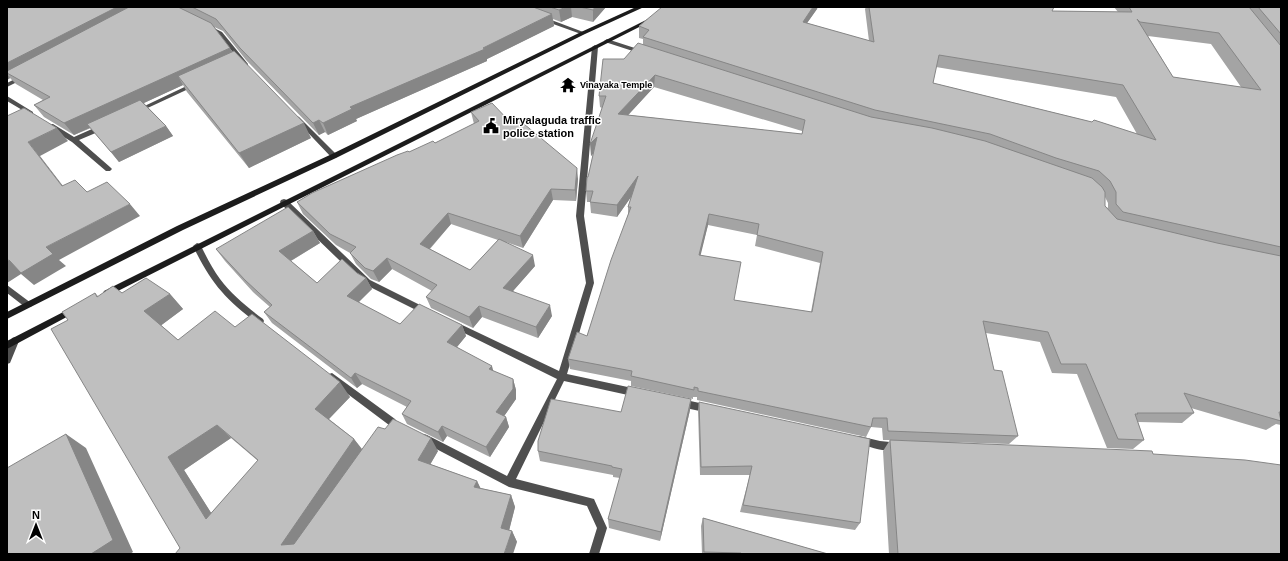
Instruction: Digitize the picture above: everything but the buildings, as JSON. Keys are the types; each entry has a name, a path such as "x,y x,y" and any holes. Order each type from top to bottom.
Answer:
{"main road":[{"path":"7,316 180,228 334,156 583,33 641,7"},
{"path":"102,295 284,202 659,16"},
{"path":"11,343 82,306"}],"street":[{"path":"539,18 583,33"},
{"path":"200,23 220,33 249,68"},
{"path":"607,41 650,55"},
{"path":"510,482 562,377 590,283 580,216 595,47"},
{"path":"236,66 243,62"},
{"path":"7,85 28,74"},
{"path":"130,114 201,82"},
{"path":"7,98 40,119"},
{"path":"292,112 334,156"},
{"path":"47,123 74,140 108,169"},
{"path":"74,140 109,124"},
{"path":"284,202 366,282 562,377 647,395"},
{"path":"197,246 210,272 230,297 265,326"},
{"path":"7,288 28,305"},
{"path":"7,360 11,343"},
{"path":"326,372 393,425"},
{"path":"670,400 717,410"},
{"path":"413,432 510,482 590,502 602,528 594,554"},
{"path":"849,438 880,445 904,446"}],"place":[{"name":"Vinayaka Temple","path":"568,85"},
{"name":"Miryalaguda traffic police station","path":"491,126"}]}
